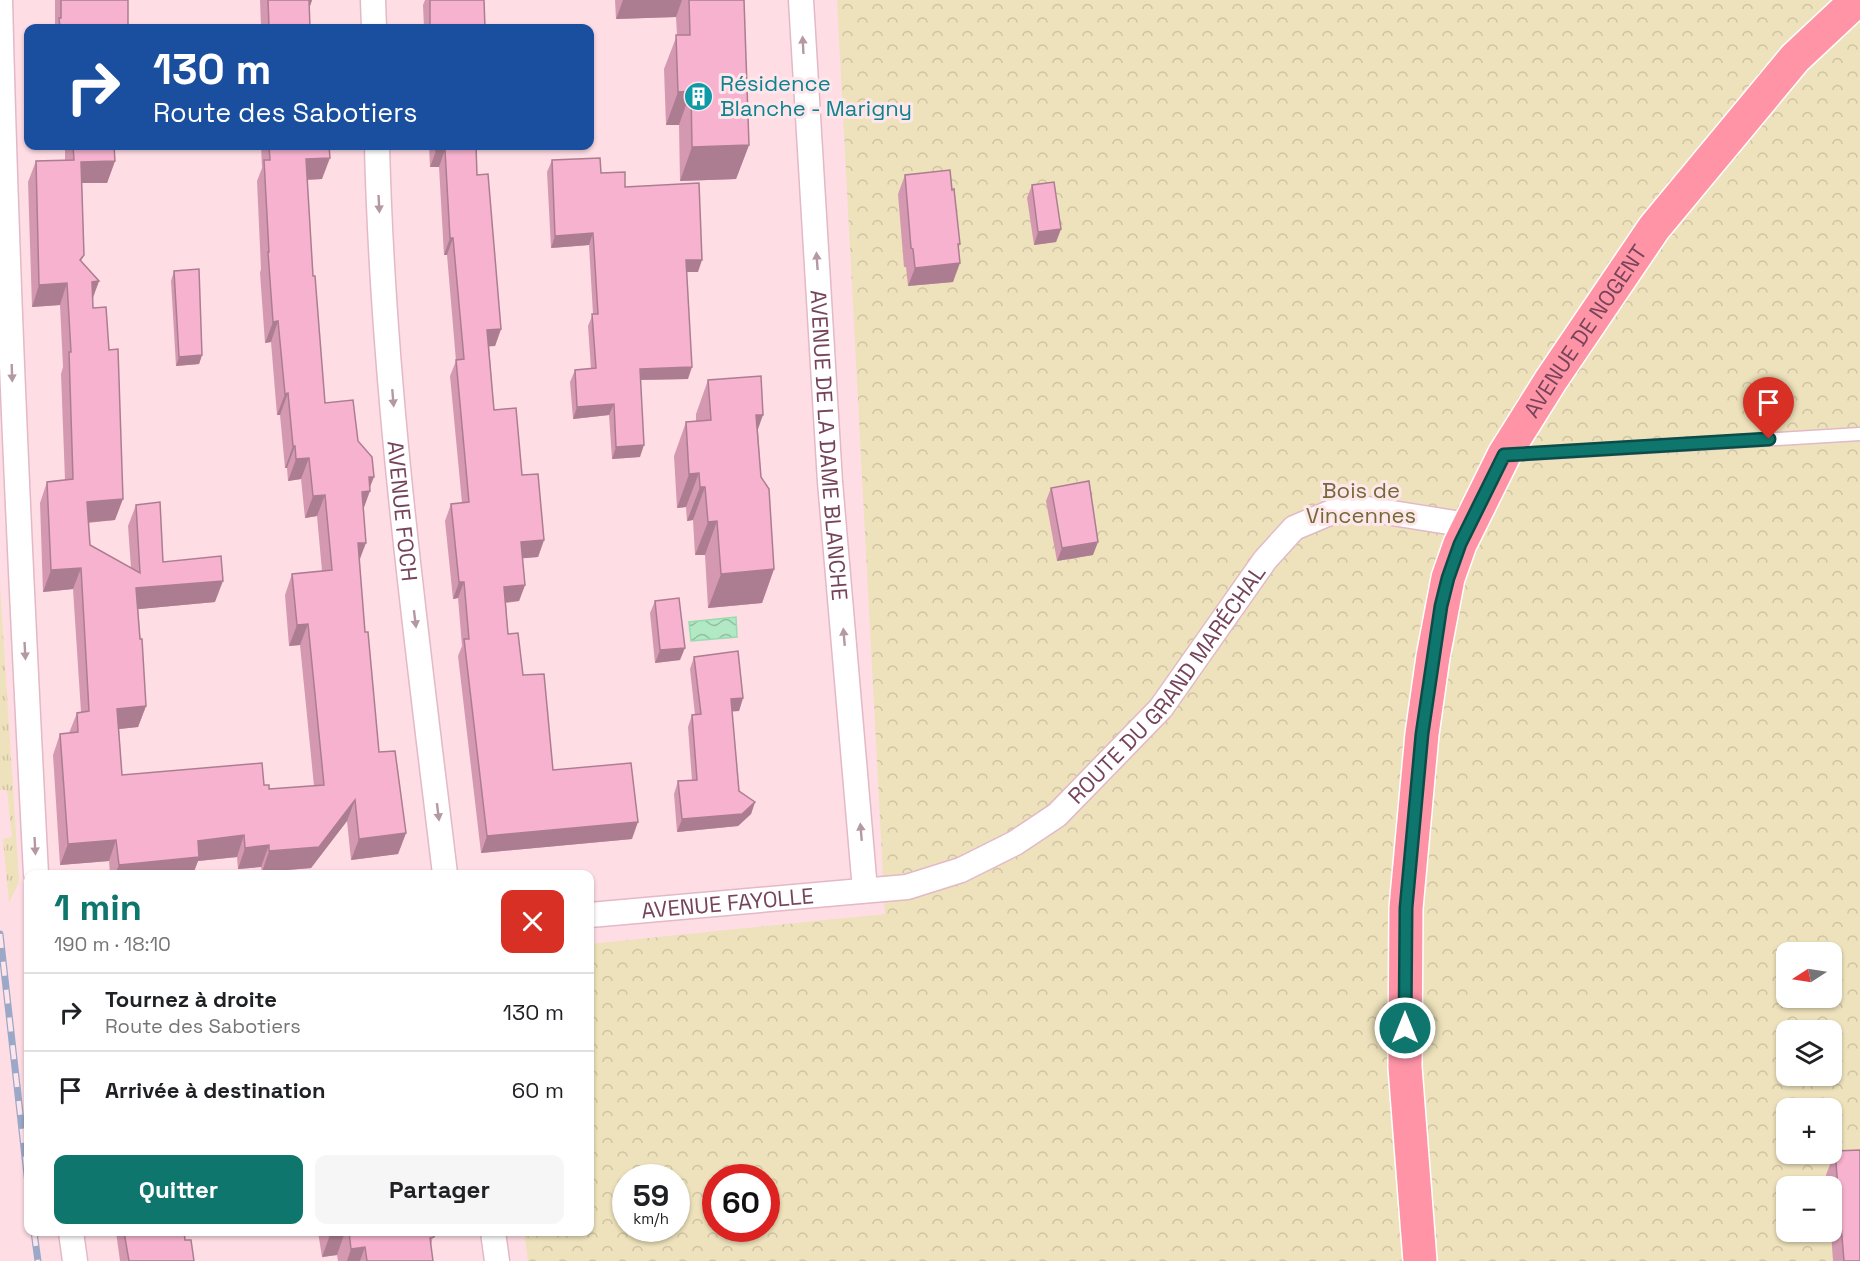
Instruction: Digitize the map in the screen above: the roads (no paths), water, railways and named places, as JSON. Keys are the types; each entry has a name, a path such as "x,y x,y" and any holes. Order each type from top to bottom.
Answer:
{"main road":[{"name":"AVENUE DE NOGENT","path":"1420,1261 1405,1067 1406,908 1422,734 1433,657 1448,578 1467,525 1504,455 1551,380 1654,228 1795,58 1857,0"}],"street":[{"path":"0,0 7,250 36,870"},
{"path":"373,0 374,24"},
{"name":"AVENUE DE LA DAME BLANCHE","path":"801,0 830,482 865,890"},
{"name":"AVENUE FOCH","path":"377,150 381,258 402,499 445,870"},
{"name":"ROUTE DU GRAND MARÉCHAL","path":"865,890 907,887 961,870 1015,843 1057,815 1161,708 1265,560 1293,528 1332,512 1360,508 1467,525"},
{"name":"AVENUE FAYOLLE","path":"594,915 865,890"},
{"path":"72,1236 75,1261"},
{"path":"494,1236 497,1261"}],"lane":[{"path":"1504,455 1860,434"}],"water":[{"path":"736,617 737,637 691,641 689,622"}],"railway":[{"path":"0,934 24,1148"},
{"path":"35,1236 38,1261"}],"place":[{"name":"Résidence Blanche - Marigny","path":"699,96"}],"park label":[{"name":"Bois de Vincennes","path":"1361,502"}]}
